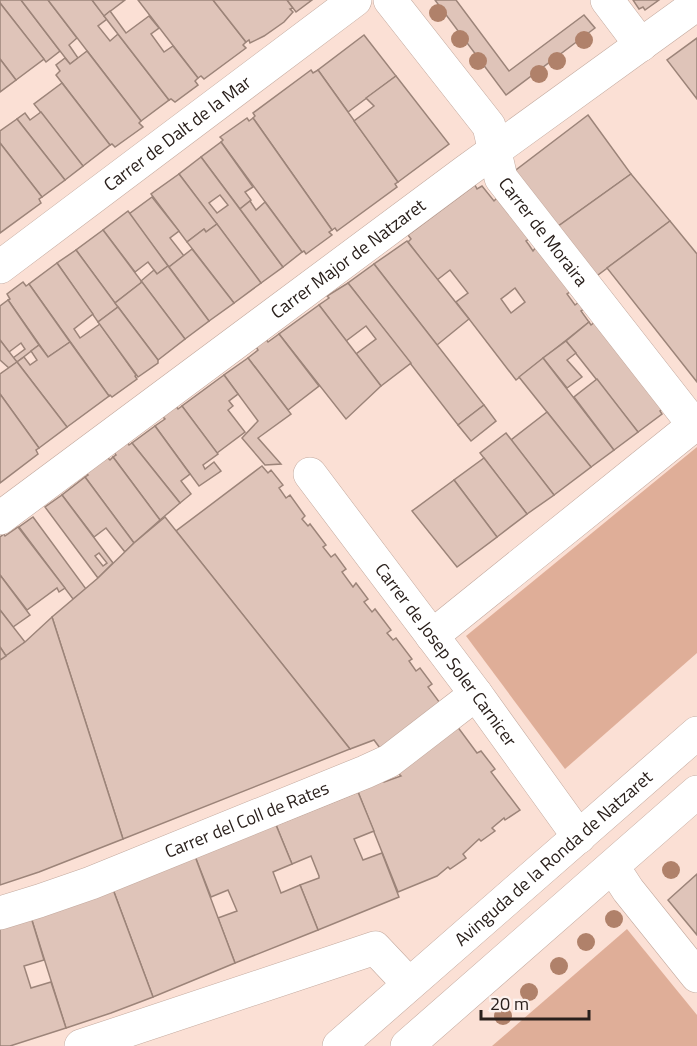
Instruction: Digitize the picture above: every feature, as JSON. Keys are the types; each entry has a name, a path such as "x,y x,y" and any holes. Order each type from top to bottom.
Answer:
{"street":[{"name":"Carrer de Dalt de la Mar","path":"0,267 355,0"},
{"name":"Carrer de Moraira","path":"390,0 489,126 501,178 694,425 432,636"},
{"path":"607,0 641,45"},
{"name":"Carrer Major de Natzaret","path":"0,518 697,4"},
{"name":"Carrer de Josep Soler Carnicer","path":"310,474 476,694 579,837"},
{"name":"Carrer del Coll de Rates","path":"0,913 91,883 389,761 476,694"},
{"name":"Avinguda de la Ronda de Natzaret","path":"339,1046 697,733"},
{"path":"407,1046 697,792"},
{"path":"613,867 628,890 697,976"},
{"path":"81,1046 375,948 409,984"}],"shaded area":[{"path":"697,447 697,653 565,769 466,636"},
{"path":"627,929 697,1015 697,1046 492,1046"}],"building":[{"path":"0,0 21,0 60,51 46,62"},
{"path":"21,0 48,0 77,38 69,45 78,58 70,64"},
{"path":"48,0 92,0 107,19 98,26 110,41 118,34 169,100 141,121"},
{"path":"92,0 125,0 104,16"},
{"path":"138,0 213,0 246,42 243,45 246,48 204,79 201,76 198,78"},
{"path":"213,0 287,0 293,12 284,22 250,43 249,40 246,42"},
{"path":"287,0 312,0 296,12"},
{"path":"435,0 456,0 509,71 584,15 595,28 506,95"},
{"path":"633,0 659,0 645,10 643,7 639,9"},
{"path":"0,3 44,59 16,80 0,59"},
{"path":"110,11 126,33 149,16 159,28 151,34 164,52 173,46 198,78 195,81 198,85 175,102 169,100 104,16"},
{"path":"364,35 396,76 348,112 318,70"},
{"path":"697,38 697,99 667,60"},
{"path":"87,51 141,121 139,123 143,127 115,147 110,145 56,75 60,71 56,65 65,58 70,64"},
{"path":"0,59 16,80 0,92"},
{"path":"311,70 313,73 318,70 398,182 395,184 397,187 337,231 335,228 332,230 253,118 255,116 253,113"},
{"path":"396,76 449,144 398,182 354,121 374,106 366,98"},
{"path":"62,83 110,145 83,166 34,104"},
{"path":"41,112 83,166 65,180 17,119 25,113 30,120"},
{"path":"588,115 631,174 550,232 508,176"},
{"path":"247,118 249,121 253,118 332,230 329,232 332,235 306,254 302,252 221,142 223,140 220,137"},
{"path":"17,119 65,180 42,197 0,143 0,131"},
{"path":"221,142 253,187 245,192 251,200 240,209 201,157"},
{"path":"0,143 42,197 39,199 41,203 0,233"},
{"path":"201,157 283,267 261,283 179,174","holes":["220,195 228,205 217,213 209,203"]},
{"path":"179,174 217,224 206,232 204,229 187,242 151,194"},
{"path":"631,174 670,221 590,281 550,232"},
{"path":"475,185 477,189 482,186 494,201 497,198 529,239 526,241 533,251 536,247 571,291 567,294 575,305 579,302 584,309 581,311 589,322 516,380 456,302 468,293 450,270 437,280 408,242 411,239 408,235","holes":["515,288 525,302 511,313 501,299"]},
{"path":"152,197 179,231 170,238 184,256 169,267 129,214"},
{"path":"250,201 256,210 265,202 302,252 283,267 240,209"},
{"path":"128,211 168,266 157,274 148,262 135,272 103,230"},
{"path":"670,221 697,254 697,382 607,268"},
{"path":"217,224 261,283 234,303 187,242 204,229 206,232"},
{"path":"103,230 142,282 115,303 76,250"},
{"path":"407,241 469,319 437,345 374,264"},
{"path":"192,249 234,303 209,321 169,267"},
{"path":"76,250 118,307 98,322 57,263"},
{"path":"57,263 93,314 74,329 80,338 100,324 136,375 137,379 112,397 109,396 29,284"},
{"path":"374,264 484,405 458,425 348,283"},
{"path":"168,266 209,321 185,339 141,281 154,270 157,274"},
{"path":"23,282 26,286 29,284 70,342 48,357 8,300 10,299 7,294"},
{"path":"142,282 185,339 158,360 115,303"},
{"path":"348,283 411,363 381,386 356,354 376,339 366,326 346,341 319,305 329,298 327,296"},
{"path":"8,300 39,345 17,362 13,358 25,349 21,343 9,352 0,340 0,306"},
{"path":"319,305 381,386 346,419 279,334"},
{"path":"118,307 158,360 158,363 138,377 98,322"},
{"path":"589,322 591,325 595,322 664,408 660,411 662,414 638,432 566,341"},
{"path":"279,334 319,386 288,410 248,358 258,350 255,345 265,338 268,342"},
{"path":"0,340 17,362 9,368 0,360"},
{"path":"566,341 576,353 567,360 582,377 567,388 543,358"},
{"path":"70,342 109,396 67,427 17,362 24,357 30,365 37,360 31,351 39,345 48,357"},
{"path":"248,358 291,414 258,438 281,464 265,465 242,438 258,421 224,375"},
{"path":"543,358 614,450 591,467 519,377"},
{"path":"17,362 67,427 39,448 0,394 0,374"},
{"path":"224,375 238,394 229,401 233,406 228,410 245,432 217,453 182,406"},
{"path":"597,379 638,432 614,450 574,397"},
{"path":"0,394 39,448 36,450 38,454 0,483"},
{"path":"484,405 496,421 471,441 458,425"},
{"path":"176,406 178,409 182,406 218,454 203,465 205,469 214,462 221,471 199,486 155,426 165,419 162,416"},
{"path":"547,412 591,467 554,495 511,440"},
{"path":"155,426 190,474 181,481 191,494 180,503 132,443"},
{"path":"506,433 554,495 527,514 480,453"},
{"path":"127,441 129,445 132,443 180,503 160,520 113,457 116,455 113,451"},
{"path":"107,457 110,460 113,457 160,520 134,543 85,477 88,475 86,472"},
{"path":"484,458 527,514 497,537 454,480"},
{"path":"262,466 268,473 271,470 283,485 279,488 286,498 290,495 305,516 302,519 308,526 310,524 326,545 323,547 331,557 335,554 346,569 342,572 353,587 356,583 368,599 364,602 372,612 375,609 391,630 387,633 393,640 396,638 412,659 409,661 416,671 420,668 432,684 428,687 477,753 481,751 495,769 491,772 520,810 505,820 504,818 492,828 495,831 481,841 479,839 463,854 466,858 450,869 448,867 437,876 398,892 358,792 383,779 384,782 401,776 374,740 350,749 176,531"},
{"path":"85,477 134,543 125,552 106,528 94,537 62,495"},
{"path":"454,480 497,537 457,567 412,511"},
{"path":"62,495 113,563 98,578 45,507","holes":["99,553 107,563 103,566 95,556"]},
{"path":"33,517 86,589 73,599 19,527"},
{"path":"165,517 350,749 123,839 52,617"},
{"path":"18,527 65,588 59,592 57,588 27,610 0,575 0,537"},
{"path":"0,575 30,615 13,627 0,610"},
{"path":"0,610 25,642 6,656 0,647"},
{"path":"52,617 123,839 0,885 0,660 25,642"},
{"path":"0,647 6,656 0,660"},
{"path":"358,792 374,831 354,839 363,860 382,853 399,897 318,930 300,885 319,878 311,856 292,864 276,825"},
{"path":"276,825 292,864 273,872 281,893 300,885 318,930 235,963 218,918 237,911 228,890 211,897 193,851"},
{"path":"193,851 235,963 153,997 111,884"},
{"path":"697,874 697,935 668,900"},
{"path":"111,884 153,997 66,1028 30,914"},
{"path":"30,914 44,960 24,966 31,988 51,982 66,1028 10,1046 0,1046 0,924"}]}
